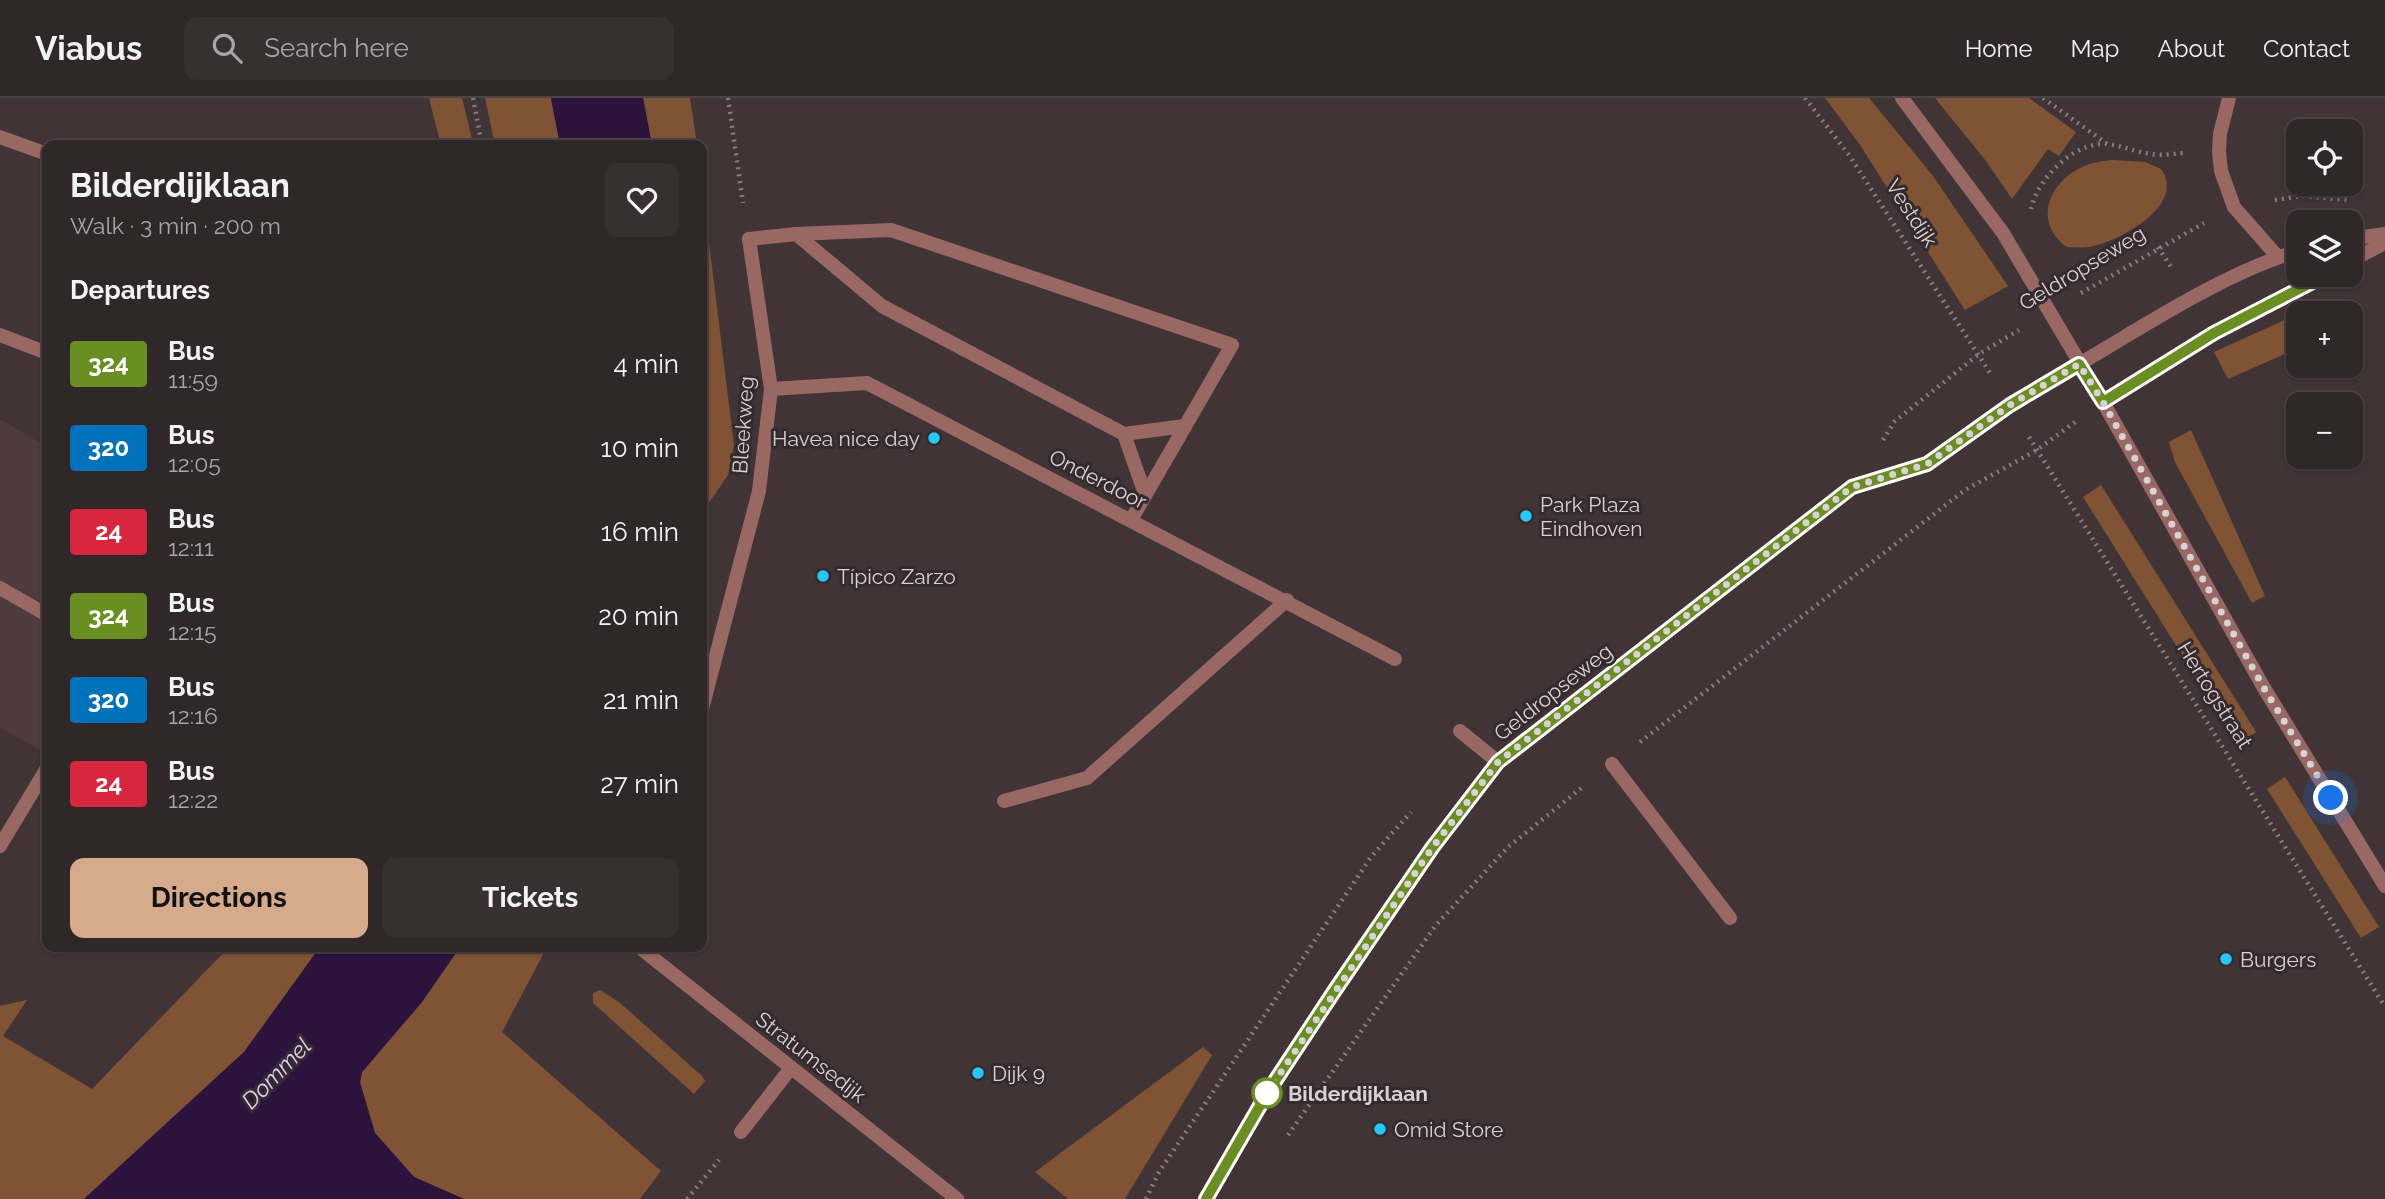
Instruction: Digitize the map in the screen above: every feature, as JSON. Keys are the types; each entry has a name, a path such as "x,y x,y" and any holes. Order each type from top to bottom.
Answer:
{"street":[{"path":"1902,98 2003,233 2103,402 2264,688 2385,886"},
{"path":"2229,98 2220,134 2221,171 2234,207 2278,257"},
{"path":"0,137 42,152"},
{"path":"749,239 891,230 1232,345 1131,520"},
{"path":"796,234 882,306 1124,434 1185,426"},
{"path":"2363,237 2385,234"},
{"name":"Bleekweg","path":"707,690 759,491 771,389 749,239"},
{"path":"2363,254 2385,243"},
{"name":"Geldropseweg","path":"1206,1199 1269,1090 1343,979 1432,848 1498,762 1852,487 1927,464 2010,405 2191,298 2286,255"},
{"path":"2103,402 2214,333 2303,287"},
{"path":"0,335 42,351"},
{"name":"Onderdoor","path":"771,389 867,383 1287,600 1395,659"},
{"path":"1124,434 1145,494"},
{"path":"0,588 42,612"},
{"path":"1004,801 1087,778 1287,600"},
{"path":"1460,731 1498,762"},
{"path":"1612,764 1730,918"},
{"path":"0,846 42,776"},
{"name":"Stratumsedijk","path":"645,952 957,1199"},
{"path":"741,1132 792,1068"}],"path":[{"path":"473,98 481,140"},
{"path":"728,98 749,239"},
{"name":"Vestdijk","path":"1805,98 1849,155 1979,354"},
{"path":"2043,98 2107,144 2152,155 2219,151"},
{"path":"2030,215 2033,201 2055,168 2071,155 2107,144"},
{"name":"Geldropseweg","path":"1852,487 1894,422 1979,354 2158,247 2234,207 2301,196 2352,200"},
{"path":"2037,450 2103,402"},
{"name":"Hertogstraat","path":"2010,405 2385,1007"},
{"path":"687,1199 741,1132"}],"shaded area":[{"path":"429,98 462,98 472,140 440,140"},
{"path":"485,98 551,98 559,140 494,140"},
{"path":"643,98 690,98 696,140 651,140"},
{"path":"1825,98 1869,98 1933,176 2008,286 1965,310 1860,145"},
{"path":"1935,98 2029,98 2076,132 2059,156 2048,149 2012,199 1986,161"},
{"path":"2112,160 2145,162 2161,169 2167,182 2165,196 2146,220 2117,238 2089,247 2067,247 2050,227 2049,205 2053,194 2059,184 2080,168"},
{"path":"707,226 734,445 728,475 707,506"},
{"path":"2286,319 2286,353 2228,379 2214,352"},
{"path":"0,419 42,444 42,751 0,728"},
{"path":"2191,430 2265,596 2252,603 2175,462 2169,442"},
{"path":"2101,485 2256,732 2238,744 2083,497"},
{"path":"2285,777 2379,927 2361,938 2267,789"},
{"path":"224,952 316,952 244,1052 84,1199 0,1199 0,1006 27,1000 3,1036 92,1089"},
{"path":"457,952 544,952 502,1032 661,1171 640,1199 464,1199 414,1177 375,1133 360,1082 362,1072 422,1002"},
{"path":"600,990 619,1002 702,1076 705,1081 694,1094 593,1003 593,993"},
{"path":"1203,1047 1212,1055 1125,1199 1068,1199 1035,1172"}],"water":[{"path":"551,98 643,98 651,140 559,140"},
{"name":"Dommel","path":"316,952 457,952 422,1002 362,1072 360,1083 375,1133 414,1177 464,1199 84,1199 244,1052"}],"bus line":[{"name":"324","path":"1206,1199 1269,1090 1335,990 1432,848 1498,762 1852,487 1927,464 2010,405 2079,364 2103,402 2214,333 2303,287"}],"place":[{"name":"Havea nice day","path":"934,438"},
{"name":"Park Plaza Eindhoven","path":"1526,516"},
{"name":"Típico Zarzo","path":"823,576"},
{"name":"Burgers","path":"2226,959"},
{"name":"Dijk 9","path":"978,1073"},
{"name":"Bilderdijklaan","path":"1267,1093"},
{"name":"Omid Store","path":"1380,1129"}],"route":[{"path":"1267,1093 1432,848 1498,762 1852,487 1927,464 2010,405 2079,364 2264,688 2331,798"}]}
